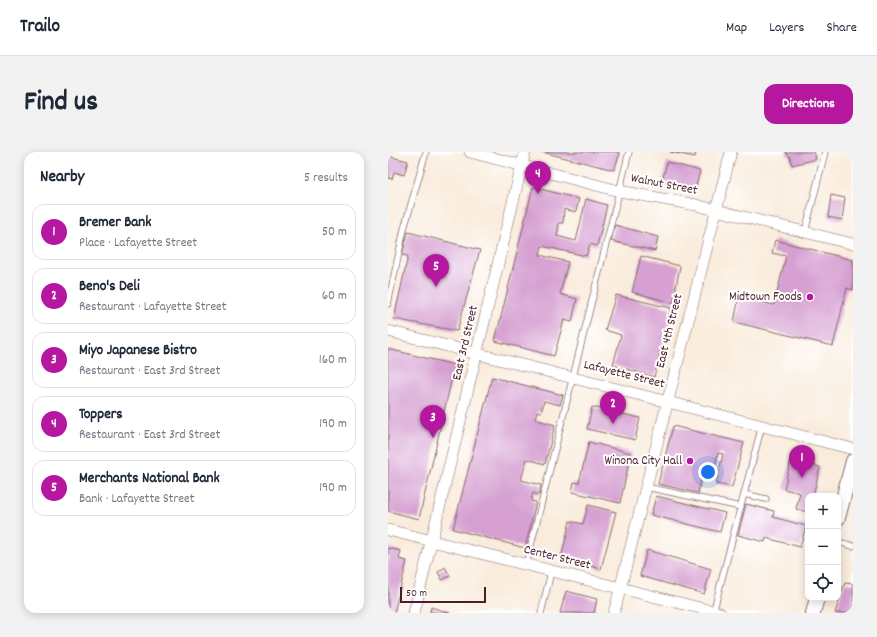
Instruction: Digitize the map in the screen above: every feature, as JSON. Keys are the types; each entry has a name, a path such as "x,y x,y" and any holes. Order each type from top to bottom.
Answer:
{"street":[{"name":"Walnut Street","path":"470,152 619,191 715,210 853,244"},
{"name":"East 3rd Street","path":"414,613 478,353 525,152"},
{"name":"East 4th Street","path":"614,613 715,210 731,152"},
{"name":"Lafayette Street","path":"388,331 853,449"},
{"path":"841,507 853,461"},
{"name":"Center Street","path":"388,530 550,572 716,612"},
{"path":"813,613 816,601"}],"lane":[{"path":"388,304 404,229 426,152"},
{"path":"526,565 629,152"},
{"path":"805,232 825,152"},
{"path":"716,612 762,426"},
{"path":"646,487 741,507"},
{"path":"744,494 766,499"},
{"path":"841,543 853,546"},
{"path":"541,613 550,572"}],"building":[{"path":"542,152 616,152 620,153 614,170"},
{"path":"670,152 696,152 695,157"},
{"path":"785,152 814,152 816,159 792,165 790,157"},
{"path":"388,156 408,161 404,175 394,172 392,179 388,178"},
{"path":"667,162 700,171 695,190 662,181"},
{"path":"533,187 579,199 576,212 564,209 563,223 559,223 557,236 576,241 586,199 607,205 597,246 590,244 586,256 542,246 540,255 568,262 560,294 577,299 572,322 564,320 554,356 495,341"},
{"path":"831,195 845,198 842,220 828,217"},
{"path":"615,225 658,237 655,251 611,241"},
{"path":"408,232 480,250 457,331 394,319 408,256 402,255"},
{"name":"Midtown Foods","path":"775,240 853,260 853,290 847,288 833,346 734,322 739,297 774,305 786,256 772,253"},
{"path":"641,256 680,266 673,303 632,292"},
{"path":"616,295 671,308 654,377 613,365 621,335 605,330"},
{"path":"388,349 455,365 419,519 388,511"},
{"path":"492,377 563,395 560,405 544,401 541,412 537,411 535,419 555,425 545,464 527,459 521,480 541,485 539,495 533,493 531,501 536,502 525,548 453,529"},
{"path":"592,407 640,418 635,440 587,429"},
{"name":"Winona City Hall","path":"673,426 744,443 732,487 716,484 723,454 718,453 714,472 703,469 698,493 658,484"},
{"path":"589,442 631,453 620,503 572,492 574,482 579,483"},
{"path":"791,459 820,467 814,493 805,493 805,511 796,509 800,493 784,489"},
{"path":"656,496 725,513 720,532 651,515"},
{"path":"746,504 774,511 773,517 805,526 800,547 766,538 765,542 738,535"},
{"path":"588,505 616,512 601,569 561,558 570,521 583,524"},
{"path":"388,548 401,551 399,559 407,561 394,613 388,613"},
{"path":"647,550 711,569 704,594 640,576"},
{"path":"445,567 450,576 442,580 438,572"},
{"path":"845,583 853,584 853,613 835,613 839,601 841,601 841,595"},
{"path":"566,591 597,599 594,613 560,613"},
{"path":"431,607 450,613 430,613"}],"place":[{"name":"Toppers","path":"538,194"},
{"name":"Merchants National Bank","path":"436,287"},
{"name":"Midtown Foods","path":"810,297"},
{"name":"Beno's Deli","path":"613,424"},
{"name":"Miyo Japanese Bistro","path":"433,438"},
{"name":"Winona City Hall","path":"690,461"},
{"name":"Bremer Bank","path":"802,478"}]}
